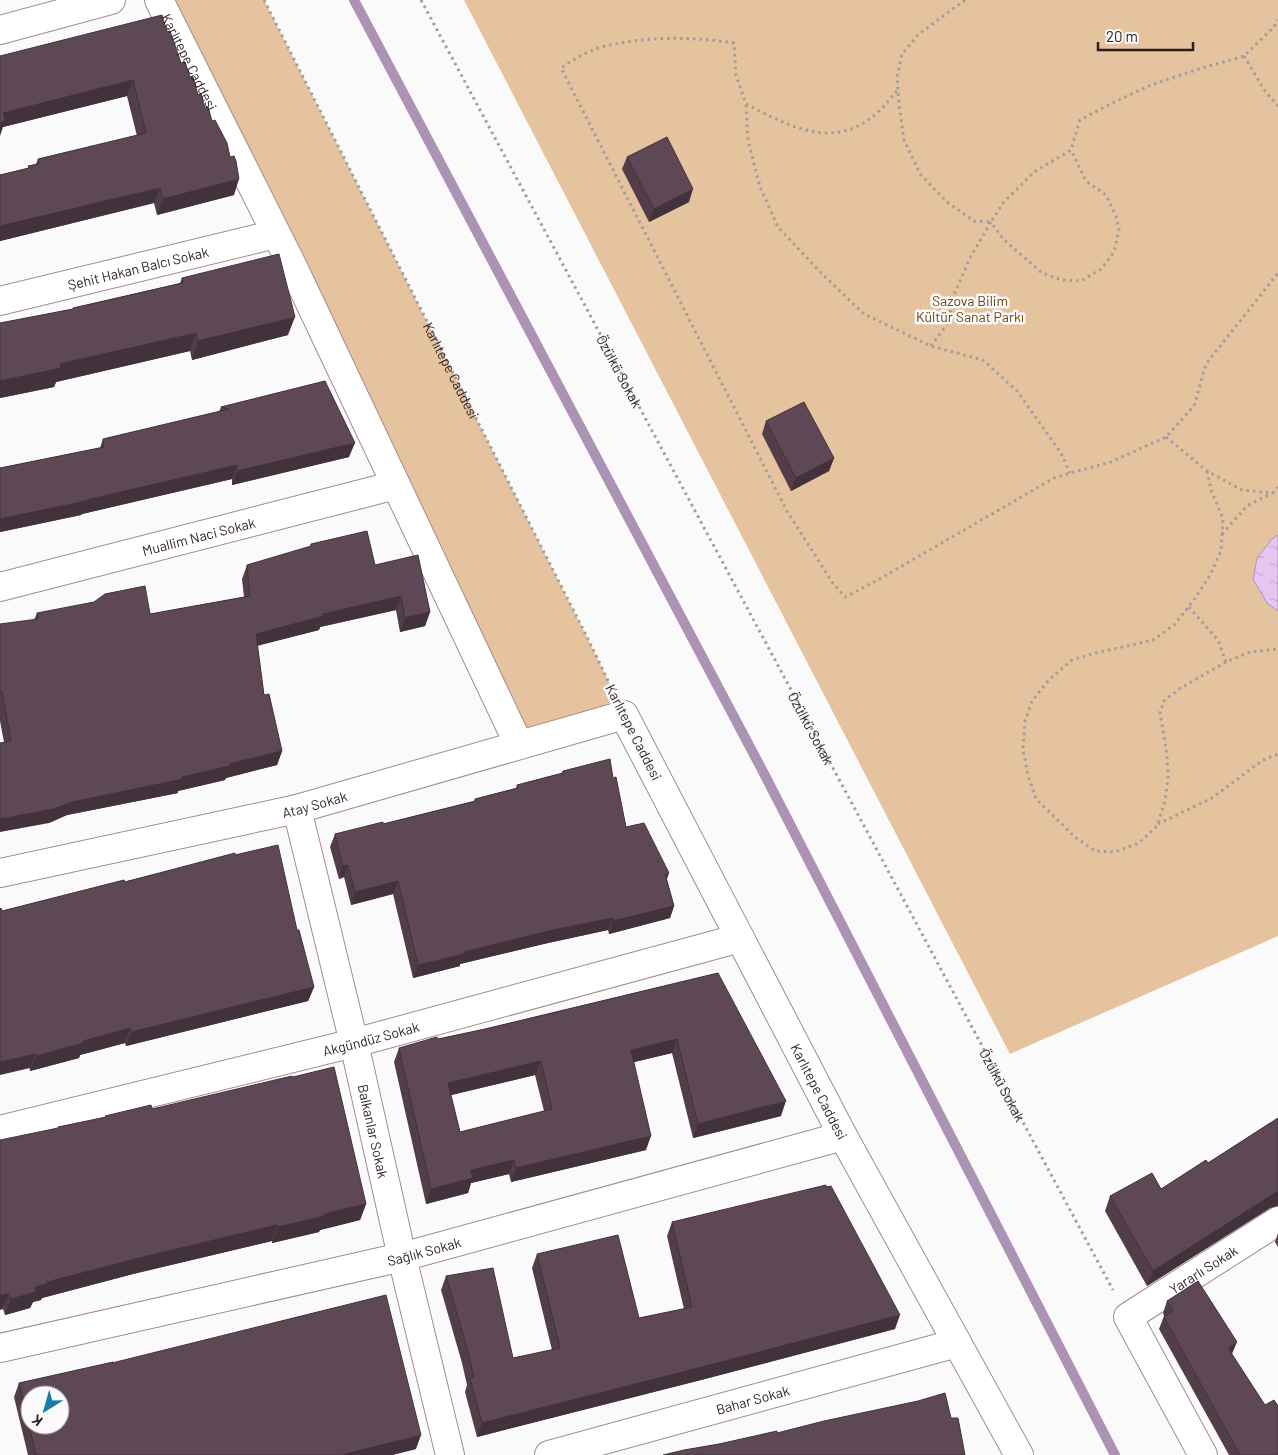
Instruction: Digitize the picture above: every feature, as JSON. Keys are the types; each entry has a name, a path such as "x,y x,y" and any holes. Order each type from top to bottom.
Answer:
{"street":[{"path":"0,30 111,0"},
{"name":"Karlıtepe Caddesi","path":"159,0 276,234 519,745"},
{"name":"Şehit Hakan Balcı Sokak","path":"0,301 276,234"},
{"name":"Muallim Naci Sokak","path":"0,587 396,485"},
{"name":"Karlıtepe Caddesi","path":"624,715 843,1136 1019,1455"},
{"name":"Atay Sokak","path":"0,873 297,809 624,715"},
{"name":"Balkanlar Sokak","path":"297,809 354,1043 402,1257 450,1455"},
{"name":"Akgündüz Sokak","path":"0,1130 354,1043 740,938"},
{"name":"Sağlık Sokak","path":"0,1348 402,1257 843,1136"},
{"name":"Yararlı Sokak","path":"1128,1317 1278,1221"},
{"path":"1128,1317 1203,1455"},
{"name":"Bahar Sokak","path":"549,1455 958,1343"}],"path":[{"name":"Karlıtepe Caddesi","path":"264,0 589,641 624,715"},
{"name":"Özülkü Sokak","path":"421,0 1128,1317"},
{"path":"965,0 919,34 902,54 897,77 897,91 904,140 920,174 947,202 974,221 991,222"},
{"path":"991,222 1003,239 1042,273 1062,280 1081,281 1101,269 1114,252 1119,230 1116,216 1106,196 1086,181 1071,150 1080,120 1152,85 1244,56 1274,27 1278,20"},
{"path":"1070,473 1061,453 1017,391 984,360 931,346 864,314 822,274 778,227 760,187 748,140 746,104 736,76 734,43 667,38 609,45 581,56 561,68 788,512 832,582 844,597 876,581 1056,477 1111,462 1166,437 1194,406 1206,364 1278,273"},
{"path":"1244,56 1265,91 1278,106"},
{"path":"746,104 794,128 816,133 845,132 879,112 897,91"},
{"path":"931,346 948,323 955,292 971,256 1003,203 1034,172 1071,150"},
{"path":"1166,437 1208,471 1242,490 1273,493"},
{"path":"1208,471 1211,490 1223,519 1221,551 1210,575 1189,607 1174,625 1153,640 1072,660 1049,680 1032,701 1025,721 1023,750 1028,775 1036,799 1076,837 1095,850 1115,852 1139,843 1157,824 1212,798 1263,760 1278,754"},
{"path":"1222,534 1247,506 1273,493 1278,488"},
{"path":"1189,607 1218,640 1226,662"},
{"path":"1157,824 1165,801 1168,778 1167,755 1160,712 1164,700 1226,662 1250,652 1278,648"}],"green space":[{"path":"173,0 264,0 618,701 524,730"},
{"name":"Sazova Bilim Kültür Sanat Parkı","path":"464,0 1278,0 1278,936 1010,1054"}],"water":[{"path":"1278,535 1278,611 1267,603 1253,579 1257,558 1272,539"}],"building":[{"path":"162,15 167,32 170,31 181,63 185,62 190,77 193,77 198,95 201,94 205,108 208,107 212,121 215,120 227,143 230,157 234,156 239,179 163,199 160,188 0,226 0,175 39,164 38,159 146,133 133,80 3,113 5,121 0,123 0,56"},
{"path":"667,137 693,189 654,209 627,157"},
{"path":"279,254 295,317 198,341 196,333 60,364 61,368 0,381 0,323 73,309 183,283 182,278"},
{"path":"325,381 355,443 237,471 237,465 86,501 0,519 0,468 104,447 103,439 229,409 221,407"},
{"path":"804,402 834,458 796,478 766,421"},
{"path":"367,531 375,565 418,555 430,612 405,618 401,596 323,614 324,616 256,634 264,695 269,694 282,751 182,777 183,779 72,802 54,809 0,819 0,743 11,741 2,691 0,692 0,624 38,619 37,613 94,602 105,594 145,586 150,614 250,596 247,565 311,546 311,544"},
{"path":"610,759 613,778 616,777 626,827 644,823 669,873 665,874 674,906 613,921 613,918 553,930 418,965 398,881 355,892 348,865 343,866 335,834 476,801 475,799 518,788 517,785"},
{"path":"278,845 297,930 299,930 314,987 131,1032 130,1028 36,1056 35,1054 0,1062 1,908 2,911 124,880 125,882 235,853 235,855"},
{"path":"718,973 786,1101 698,1124 677,1039 631,1050 651,1136 516,1168 514,1160 471,1170 473,1178 431,1189 399,1048 437,1037 438,1039","holes":["541,1061 552,1109 460,1132 448,1083"]},
{"path":"334,1067 366,1204 324,1214 325,1216 278,1227 277,1225 47,1282 47,1284 35,1287 36,1292 11,1299 9,1293 0,1295 0,1140 106,1117 151,1105 152,1109"},
{"path":"1278,1118 1278,1192 1153,1271 1110,1196 1152,1173 1161,1189 1206,1160 1208,1163"},
{"path":"826,1185 826,1187 831,1186 900,1315 482,1423 470,1378 474,1377 467,1348 446,1276 493,1268 513,1358 560,1348 537,1254 618,1235 639,1318 692,1307 672,1222"},
{"path":"1198,1281 1237,1342 1228,1348 1265,1405 1274,1400 1278,1406 1278,1455 1240,1455 1164,1317 1173,1311 1167,1301"},
{"path":"386,1295 421,1435 342,1455 36,1455 31,1435 70,1435 70,1385 20,1385 20,1387 19,1383"},
{"path":"945,1393 951,1418 958,1418 965,1455 663,1455 777,1431 777,1433 918,1401"}],"waterway":[{"path":"354,0 759,764 1115,1455"}]}
